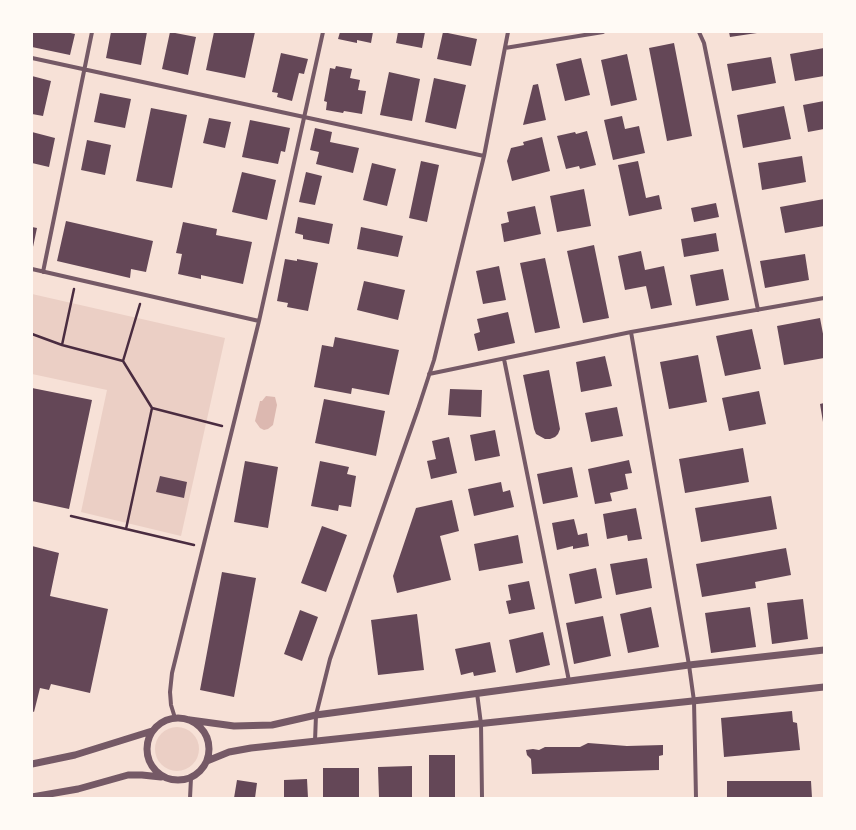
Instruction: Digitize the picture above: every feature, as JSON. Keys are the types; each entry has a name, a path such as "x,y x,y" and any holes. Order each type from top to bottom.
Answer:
{"street":[{"path":"44,272 83,70 92,32"},
{"path":"175,718 171,705 170,692 172,673 259,321 323,32"},
{"path":"315,741 316,715 332,651 430,374 440,338 484,156 508,32"},
{"path":"505,48 603,32"},
{"path":"699,32 704,43 758,310"},
{"path":"32,58 484,156"},
{"path":"32,269 259,321"},
{"path":"430,374 631,332 824,298"},
{"path":"631,332 689,665 694,701 696,798"},
{"path":"504,359 569,681"},
{"path":"163,777 154,771 148,762 146,751 147,741 152,731 158,724 175,718 183,718 218,725 251,726 277,724 316,715 689,665 824,650"},
{"path":"207,761 229,752 315,741 824,687"},
{"path":"477,694 481,724 482,798"},
{"path":"32,797 78,789 128,775 142,774 177,781 191,778 200,771 207,761 209,742 205,733 199,726 190,720"},
{"path":"32,764 75,755 152,731"},
{"path":"190,798 191,778"}],"path":[{"path":"62,345 77,280"},
{"path":"123,361 143,294"},
{"path":"32,334 62,345 123,361 152,408 126,529"},
{"path":"152,408 232,428"},
{"path":"71,516 203,547"}],"shaded area":[{"path":"32,294 225,338 181,536 81,512 107,390 32,374"},
{"path":"266,396 275,397 277,405 273,425 264,430 260,428 255,421 260,401 262,401"},
{"path":"177,727 189,731 195,737 199,749 195,761 189,767 177,771 165,767 159,761 155,749 159,737 165,731"}],"building":[{"path":"32,32 66,32 75,34 70,55 32,47"},
{"path":"111,32 147,32 141,65 106,58"},
{"path":"170,32 196,37 188,75 162,69"},
{"path":"214,32 255,32 245,78 206,70"},
{"path":"340,32 373,32 371,43 357,40 357,43 338,39"},
{"path":"398,32 425,32 422,48 396,43"},
{"path":"443,32 477,39 471,66 437,59"},
{"path":"729,32 757,32 757,33 730,37"},
{"path":"674,43 692,136 667,141 649,48"},
{"path":"824,48 824,76 795,81 790,54"},
{"path":"281,53 308,59 304,74 299,73 292,101 277,97 278,93 272,92"},
{"path":"627,54 637,100 611,106 601,60"},
{"path":"771,57 776,83 732,91 727,64"},
{"path":"581,58 590,95 565,101 556,64"},
{"path":"336,66 352,69 350,78 360,80 358,90 366,91 362,114 326,110 327,102 324,101 330,68 335,69"},
{"path":"389,72 420,79 412,121 380,115"},
{"path":"32,76 51,81 43,116 32,114"},
{"path":"434,78 466,85 456,129 425,122"},
{"path":"538,84 546,120 523,125 533,85"},
{"path":"100,93 131,99 125,128 94,122"},
{"path":"824,101 824,129 808,132 803,105"},
{"path":"784,106 791,139 743,148 737,115"},
{"path":"151,108 187,115 172,188 136,181"},
{"path":"622,116 625,129 639,126 645,153 613,160 604,120"},
{"path":"209,118 231,122 225,148 203,143"},
{"path":"250,120 290,128 285,152 281,151 278,164 242,157"},
{"path":"315,128 332,132 330,142 359,148 353,173 316,164 319,152 310,150"},
{"path":"587,131 596,165 580,169 579,166 566,169 557,136"},
{"path":"32,132 55,138 49,167 32,163"},
{"path":"542,137 550,171 512,181 507,161 511,148 524,145 523,142"},
{"path":"87,140 111,145 105,175 81,170"},
{"path":"802,156 806,182 762,190 758,163"},
{"path":"421,161 439,165 427,222 409,218"},
{"path":"638,161 646,198 659,195 662,209 629,216 618,165"},
{"path":"372,163 396,169 387,206 363,200"},
{"path":"242,172 276,180 267,220 232,212"},
{"path":"306,172 322,176 315,205 299,202"},
{"path":"584,189 591,226 557,232 550,196"},
{"path":"824,199 824,226 785,233 780,207"},
{"path":"716,203 719,217 694,222 691,208"},
{"path":"535,206 541,234 504,242 501,224 509,222 507,212"},
{"path":"298,217 333,224 329,244 303,239 303,235 295,233"},
{"path":"66,221 153,241 146,272 131,269 130,278 57,261"},
{"path":"183,222 217,229 216,235 252,242 243,284 201,275 201,279 178,274 182,254 176,253"},
{"path":"32,227 37,228 33,247 32,247"},
{"path":"361,227 403,236 398,257 357,249"},
{"path":"716,233 719,251 684,257 681,239"},
{"path":"594,245 609,318 583,323 567,251"},
{"path":"641,251 645,270 664,266 672,305 651,309 646,286 625,290 618,256"},
{"path":"805,254 809,280 765,288 760,261"},
{"path":"545,258 560,328 535,333 520,263"},
{"path":"285,259 297,261 297,259 318,263 308,311 287,307 288,303 277,301"},
{"path":"499,266 506,300 483,304 476,271"},
{"path":"723,269 729,300 696,306 690,275"},
{"path":"364,281 405,290 398,320 357,310"},
{"path":"508,312 515,343 478,351 474,334 480,332 477,319"},
{"path":"820,318 824,339 824,358 784,365 777,326"},
{"path":"752,329 761,369 725,376 716,336"},
{"path":"335,337 399,350 389,395 352,388 351,394 314,387 322,345 333,347"},
{"path":"698,355 707,402 669,409 660,362"},
{"path":"605,356 612,386 581,392 576,362"},
{"path":"549,370 560,429 555,437 545,439 536,434 534,429 523,375"},
{"path":"32,388 92,400 69,509 32,501"},
{"path":"450,389 482,390 481,417 448,415"},
{"path":"759,391 766,424 729,431 722,398"},
{"path":"324,399 385,411 376,456 315,443"},
{"path":"824,403 824,422 823,422 820,404"},
{"path":"617,407 623,436 591,442 585,413"},
{"path":"495,430 500,456 475,461 470,435"},
{"path":"449,437 457,473 431,479 427,461 436,459 432,441"},
{"path":"743,448 749,482 685,493 679,459"},
{"path":"629,460 632,473 625,474 628,489 610,493 612,501 595,504 588,469"},
{"path":"245,461 278,467 268,528 234,522"},
{"path":"320,461 349,467 347,474 356,476 351,507 339,505 338,511 311,506"},
{"path":"572,467 578,497 543,504 537,474"},
{"path":"160,476 187,482 184,498 156,492"},
{"path":"501,482 503,492 510,490 514,507 474,516 468,489"},
{"path":"771,496 777,529 701,542 695,508"},
{"path":"452,500 459,531 440,536 451,580 397,593 393,576 416,508"},
{"path":"636,508 642,539 628,541 627,535 607,539 603,514"},
{"path":"574,519 578,535 587,533 589,546 573,549 573,546 557,550 552,523"},
{"path":"322,526 347,535 326,592 301,583"},
{"path":"518,535 523,563 479,571 474,544"},
{"path":"32,546 59,553 50,596 108,609 90,693 51,684 49,690 40,688 34,712 32,711"},
{"path":"786,548 791,575 755,582 756,588 702,597 696,564"},
{"path":"647,558 652,588 616,595 610,564"},
{"path":"596,568 602,598 575,604 569,574"},
{"path":"222,572 256,578 234,697 200,690"},
{"path":"529,581 535,609 509,614 506,601 511,600 508,585"},
{"path":"803,599 808,639 772,644 767,603"},
{"path":"651,607 659,647 628,653 620,614"},
{"path":"750,607 756,647 711,653 705,613"},
{"path":"300,610 318,617 302,661 284,654"},
{"path":"417,614 424,670 378,675 371,620"},
{"path":"603,616 611,656 574,664 566,623"},
{"path":"543,632 550,665 516,673 509,640"},
{"path":"490,642 496,672 474,676 473,672 461,675 455,649"},
{"path":"792,711 793,722 797,723 800,750 724,757 721,718"},
{"path":"588,743 627,746 663,745 663,755 659,756 659,770 532,774 531,759 527,755 526,750 539,750 545,747 580,747"},
{"path":"429,755 455,755 455,798 429,798"},
{"path":"412,766 412,798 379,798 378,767"},
{"path":"323,768 359,768 359,798 323,798"},
{"path":"307,779 308,798 284,798 284,780"},
{"path":"237,780 257,783 255,798 234,798"},
{"path":"727,781 811,781 812,798 727,798"}]}
